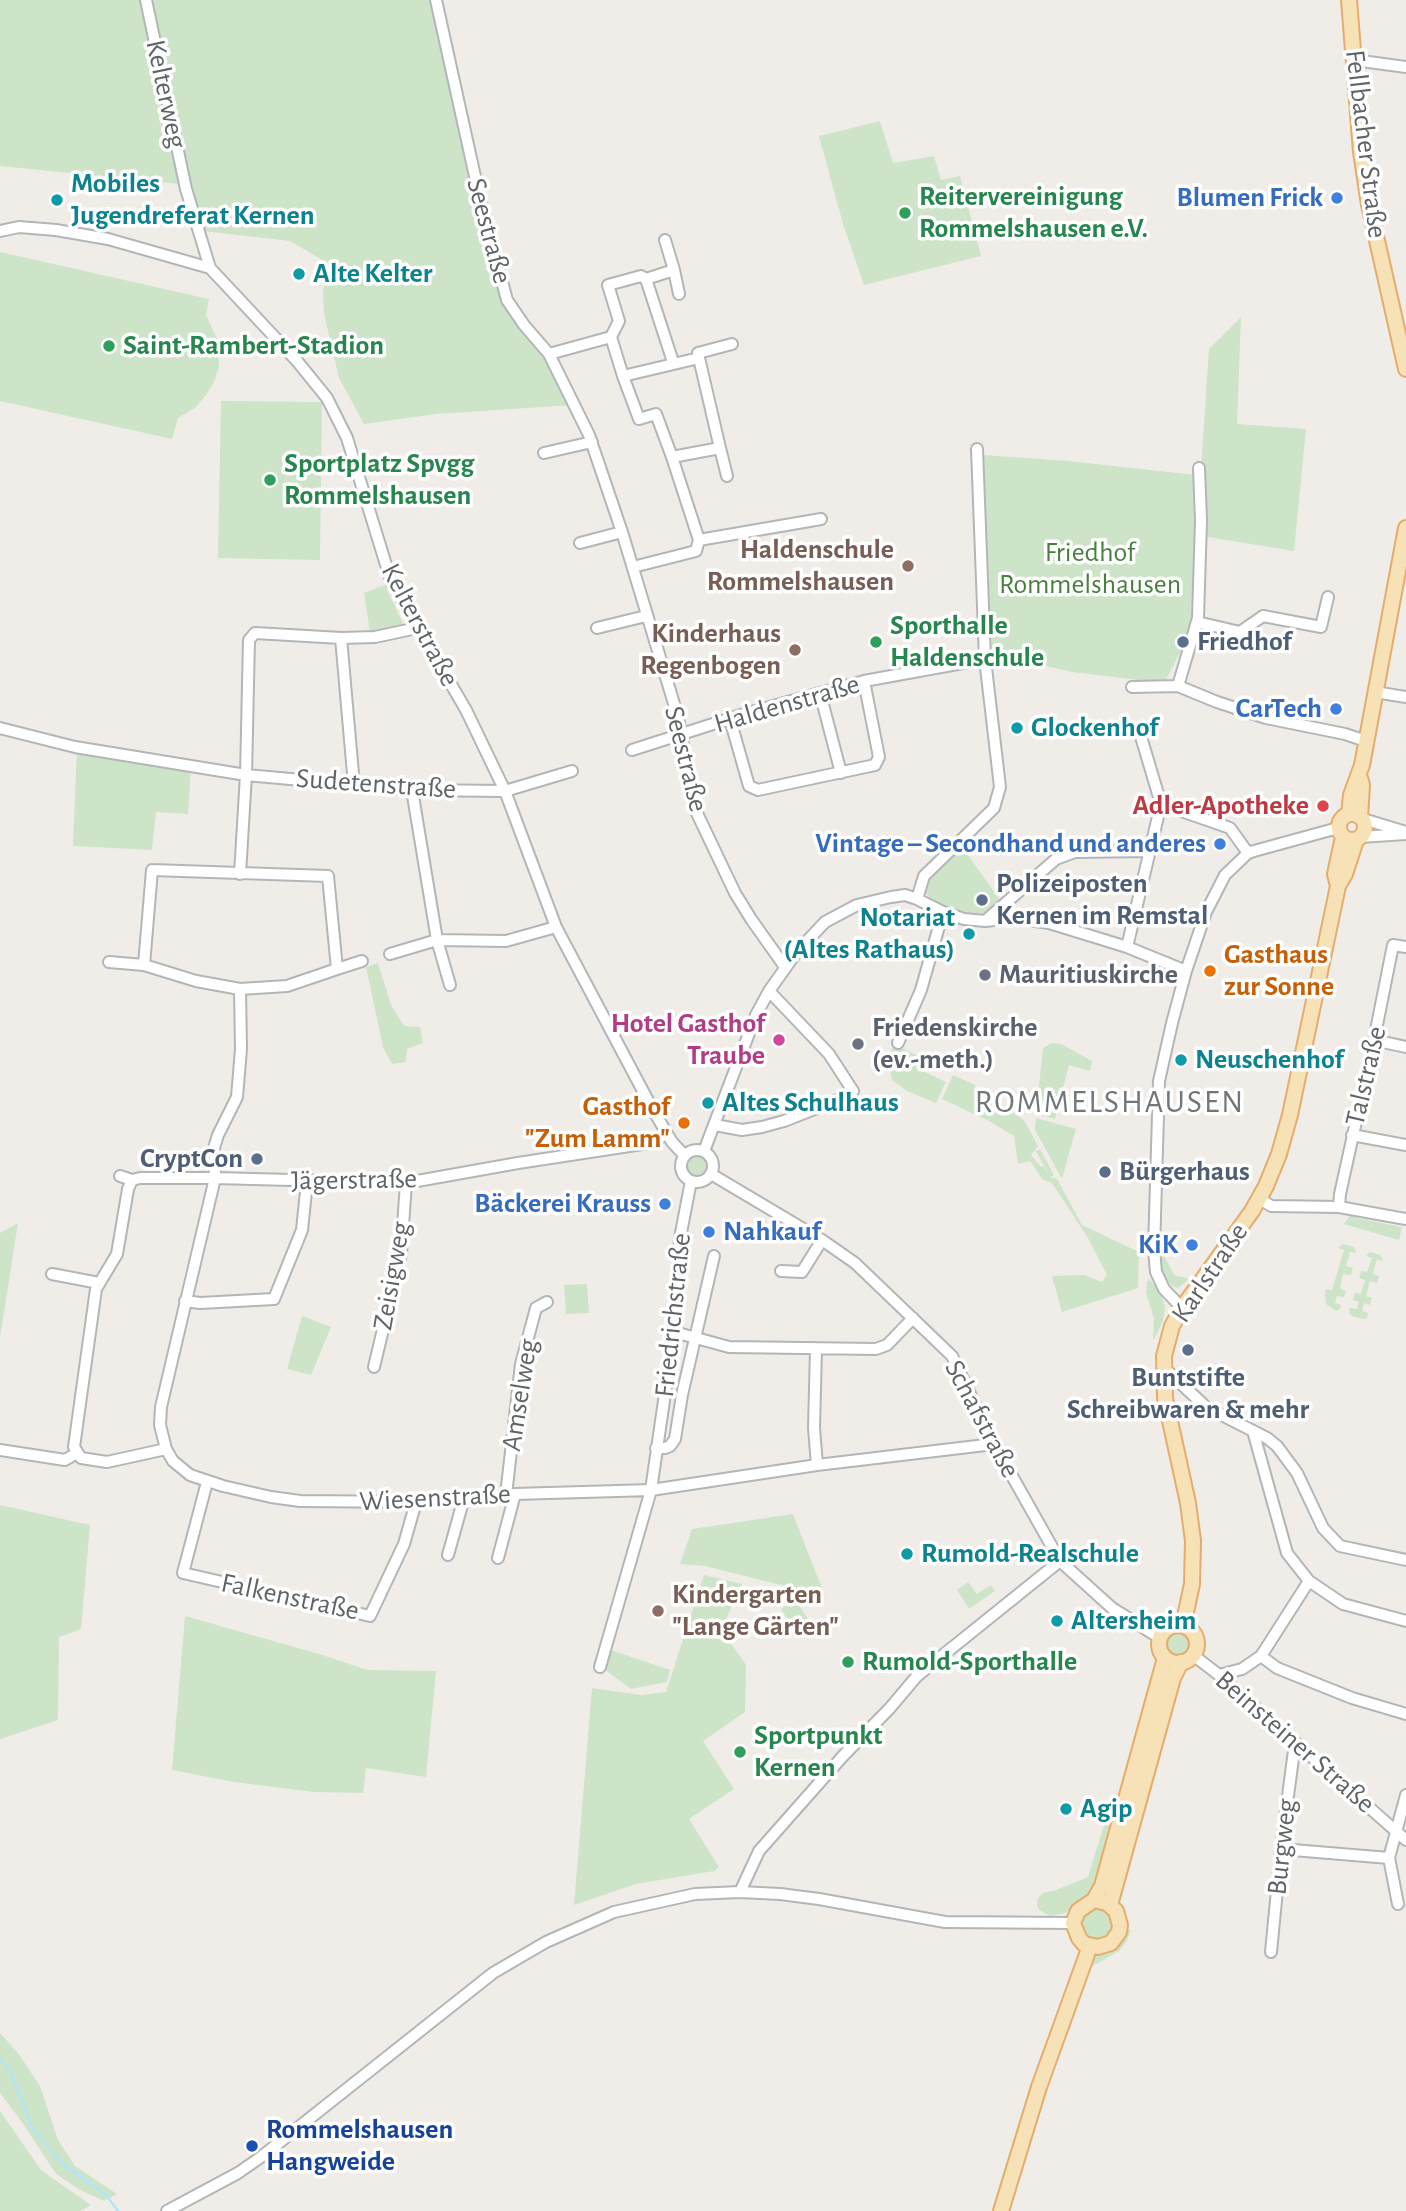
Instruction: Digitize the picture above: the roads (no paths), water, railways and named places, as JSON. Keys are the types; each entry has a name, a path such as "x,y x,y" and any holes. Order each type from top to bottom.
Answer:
{"main road":[{"name":"Fellbacher Straße","path":"1349,0 1361,152 1369,205 1405,364"},
{"path":"1350,836 1340,822 1357,817 1362,785 1359,776 1406,528"},
{"name":"Karlstraße","path":"1183,1626 1192,1584 1193,1542 1188,1503 1165,1398 1164,1356 1172,1326 1182,1308 1229,1245 1259,1198 1279,1154 1290,1115 1338,886 1335,874 1350,836 1365,828 1357,817"},
{"path":"1110,1905 1173,1678 1187,1659 1197,1644 1190,1629 1183,1626 1167,1629 1160,1638 1160,1649 1165,1658 1171,1661 1187,1659"},
{"path":"1094,1900 1110,1905 1119,1918 1119,1932 1111,1943 1105,1946 1090,1946 1079,1938 1073,1923 1078,1911 1094,1900 1102,1886 1165,1658"},
{"path":"1001,2211 1039,2087 1090,1946"}],"street":[{"name":"Kelterweg","path":"146,0 186,189 210,268"},
{"name":"Seestraße","path":"436,0 480,199 508,300 524,325 549,354 592,442 622,531 682,733 694,807 735,893 785,967"},
{"path":"1354,60 1406,67"},
{"path":"0,231 19,227 57,230 108,239 210,268"},
{"path":"665,240 680,293"},
{"name":"Kelterstraße","path":"210,268 297,361 327,398 347,438 391,581 466,710 505,791 556,928 647,1100 667,1134 684,1155"},
{"path":"646,279 674,270"},
{"path":"633,567 696,551 699,540 656,414 639,419 623,376 611,337 619,321 608,285 641,275 646,279 673,362"},
{"path":"549,354 611,337"},
{"path":"727,476 698,353 732,344"},
{"path":"623,376 699,358"},
{"path":"544,453 592,442"},
{"path":"672,457 720,448"},
{"path":"917,899 924,876 994,808 1000,787 985,659 977,449"},
{"path":"1178,686 1197,622 1201,521 1199,468"},
{"path":"699,540 821,519"},
{"path":"580,543 622,531"},
{"path":"1197,622 1240,632 1263,616 1321,627 1328,597"},
{"path":"597,628 646,616"},
{"path":"240,874 246,775 249,640 255,633 375,638 417,628"},
{"path":"341,638 355,785"},
{"name":"Haldenstraße","path":"632,750 864,681 985,659"},
{"path":"730,719 749,786 758,790 875,765 879,757 864,681"},
{"path":"1132,687 1178,686 1266,718 1366,740"},
{"path":"1375,692 1406,696"},
{"path":"820,693 841,773"},
{"name":"Sudetenstraße","path":"0,728 75,747 246,775 412,790 505,791"},
{"path":"1127,947 1161,804 1139,730"},
{"path":"505,791 572,771"},
{"path":"412,790 438,940 450,985"},
{"path":"1161,804 1230,828 1248,853"},
{"path":"1357,817 1406,833"},
{"path":"1182,1308 1164,1289 1156,1272 1154,1220 1159,1081 1186,971 1206,912 1225,875 1248,853 1350,836 1406,833"},
{"path":"985,921 1056,859 1075,852 1149,851"},
{"path":"144,965 152,870 328,876 337,969"},
{"path":"704,1151 756,1015 769,991 785,967 825,922 857,905 905,895 964,919 1032,920 1085,933 1186,971"},
{"path":"898,1043 921,990 943,912"},
{"path":"390,954 438,940 506,941 556,928"},
{"name":"Talstraße","path":"1339,1207 1393,945 1406,947"},
{"path":"109,962 144,965 196,981 240,989 287,986 362,961"},
{"path":"132,1180 128,1189 117,1254 99,1283 74,1438 77,1453 88,1460 107,1462 166,1449 160,1425 161,1407 215,1178 214,1148 239,1086 240,989"},
{"path":"715,1125 742,1130 762,1127 850,1095 853,1091 829,1054 769,991"},
{"path":"1374,1040 1406,1047"},
{"name":"Jägerstraße","path":"120,1176 132,1180 215,1178 406,1183 649,1143 667,1134"},
{"path":"1352,1135 1406,1145"},
{"path":"694,1149 704,1151 713,1163 711,1174 705,1180 691,1181 685,1177 680,1163 684,1155 694,1149"},
{"name":"Schafstraße","path":"711,1174 822,1240 855,1263 952,1356 995,1444 1059,1561 1112,1608 1160,1638"},
{"name":"Friedrichstraße","path":"600,1667 652,1490 674,1332 680,1238 691,1181"},
{"path":"185,1301 201,1303 274,1299 302,1230 307,1182"},
{"name":"Zeisigweg","path":"374,1367 401,1254 406,1183"},
{"path":"1259,1198 1271,1206 1339,1207 1406,1219"},
{"path":"781,1271 803,1272 822,1240"},
{"name":"Friedrichstraße","path":"656,1448 670,1446 675,1439 681,1395 715,1256"},
{"path":"52,1274 99,1283"},
{"name":"Amselweg","path":"498,1558 510,1495 521,1364 536,1308 547,1301"},
{"path":"674,1332 729,1347 876,1349 887,1345 913,1318"},
{"path":"816,1349 814,1428 817,1465"},
{"path":"1163,1367 1206,1406 1277,1446 1297,1473 1323,1528 1340,1546 1406,1560"},
{"path":"1253,1432 1287,1553 1309,1581 1343,1604 1406,1621"},
{"name":"Wiesenstraße","path":"166,1449 181,1469 207,1482 271,1497 300,1501 416,1502 510,1495 652,1490 817,1465 995,1444"},
{"path":"0,1450 65,1460 77,1453"},
{"name":"Falkenstraße","path":"207,1482 183,1573 370,1616 404,1544 416,1502"},
{"path":"448,1555 464,1498"},
{"path":"740,1892 759,1851 917,1676 1059,1561"},
{"path":"1219,1675 1242,1669 1261,1656 1309,1581"},
{"path":"1261,1656 1277,1668 1352,1698 1406,1714"},
{"name":"Beinsteiner Straße","path":"1187,1659 1219,1675 1406,1840"},
{"name":"Burgweg","path":"1271,1952 1295,1744"},
{"path":"1395,1830 1406,1795"},
{"name":"Beinsteiner Straße","path":"1395,1830 1390,1858 1398,1904"},
{"path":"1281,1849 1390,1858"},
{"path":"167,2211 228,2179 261,2157 493,1973 546,1942 614,1912 695,1894 740,1892 819,1899 944,1922 1073,1923"}],"waterway":[{"path":"0,2059 11,2072 32,2128 60,2161 106,2195 118,2211"}],"place":[{"name":"Blumen Frick","path":"1337,198"},
{"name":"Mobiles Jugendreferat Kernen","path":"57,200"},
{"name":"Reitervereinigung Rommelshausen e.V.","path":"905,213"},
{"name":"Alte Kelter","path":"299,274"},
{"name":"Saint-Rambert-Stadion","path":"109,346"},
{"name":"Sportplatz Spvgg Rommelshausen","path":"270,480"},
{"name":"Haldenschule Rommelshausen","path":"908,566"},
{"name":"Sporthalle Haldenschule","path":"876,642"},
{"name":"Friedhof","path":"1183,642"},
{"name":"Kinderhaus Regenbogen","path":"795,650"},
{"name":"CarTech","path":"1336,709"},
{"name":"Glockenhof","path":"1017,728"},
{"name":"Adler-Apotheke","path":"1323,806"},
{"name":"Vintage – Secondhand und anderes","path":"1220,844"},
{"name":"Polizeiposten Kernen im Remstal","path":"982,900"},
{"name":"Notariat (Altes Rathaus)","path":"969,934"},
{"name":"Gasthaus zur Sonne","path":"1210,971"},
{"name":"Mauritiuskirche","path":"985,975"},
{"name":"Hotel Gasthof Traube","path":"779,1040"},
{"name":"Friedenskirche (ev.-meth.)","path":"858,1044"},
{"name":"Neuschenhof","path":"1181,1060"},
{"name":"Altes Schulhaus","path":"708,1103"},
{"name":"Gasthof \"Zum Lamm\"","path":"684,1123"},
{"name":"CryptCon","path":"257,1159"},
{"name":"Bürgerhaus","path":"1105,1172"},
{"name":"Bäckerei Krauss","path":"665,1204"},
{"name":"Nahkauf","path":"709,1232"},
{"name":"KiK","path":"1192,1245"},
{"name":"Buntstifte Schreibwaren & mehr","path":"1188,1350"},
{"name":"Rumold-Realschule","path":"907,1554"},
{"name":"Kindergarten \"Lange Gärten\"","path":"658,1611"},
{"name":"Altersheim","path":"1057,1621"},
{"name":"Rumold-Sporthalle","path":"848,1662"},
{"name":"Sportpunkt Kernen","path":"740,1752"},
{"name":"Agip","path":"1066,1809"},
{"name":"Rommelshausen Hangweide","path":"252,2146"}],"district":[{"name":"ROMMELSHAUSEN","path":"1110,1102"}],"park label":[{"name":"Friedhof Rommelshausen","path":"1090,569"}]}
